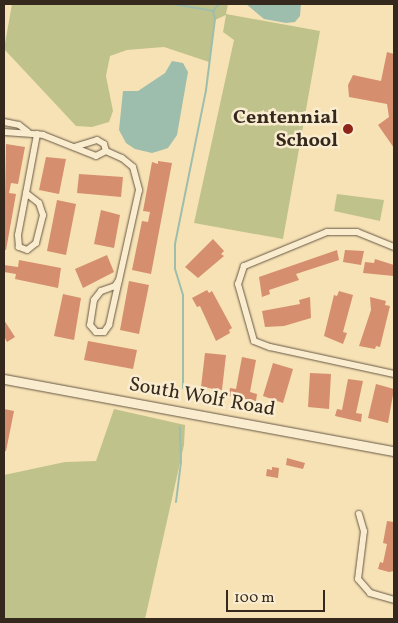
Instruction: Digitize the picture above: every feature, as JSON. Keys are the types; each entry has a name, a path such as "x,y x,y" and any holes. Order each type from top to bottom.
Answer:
{"main road":[{"name":"South Wolf Road","path":"4,379 394,451"}],"street":[{"path":"4,122 19,125 28,132"},
{"path":"4,132 37,134 96,156 106,150"},
{"path":"26,193 39,203 43,216 36,243 27,250 17,242 26,193 37,134"},
{"path":"74,147 96,140 104,144 106,150 128,162 138,182 119,280 109,325 104,332 96,332 90,325 94,300 101,291 115,286 119,280"},
{"path":"394,246 357,232 342,230 327,232 244,266 238,284 254,340 270,347 394,374"},
{"path":"359,514 364,531 358,572 362,587 370,593 394,600"}],"green space":[{"path":"12,4 228,4 226,14 320,31 283,239 194,223 234,40 223,32 226,15 215,20 209,62 164,47 127,50 110,56 106,76 113,111 109,122 92,127 76,126 4,49"},
{"path":"337,194 384,200 380,221 334,211"},
{"path":"114,409 185,425 184,445 145,619 4,619 4,475 65,462 96,461"}],"shaded area":[{"path":"246,4 301,4 300,16 295,22 286,23 264,19"},
{"path":"172,61 183,63 188,72 177,135 168,148 152,153 135,149 126,143 119,130 123,91 138,91 165,73"}],"building":[{"path":"387,52 394,54 394,148 378,125 389,117 387,104 349,97 348,85 353,75 381,81"},
{"path":"6,144 25,147 18,184 11,183 9,193 16,194 6,250 4,250"},
{"path":"46,157 66,159 59,194 39,190"},
{"path":"158,161 172,163 151,274 132,270 142,221 148,222 150,212 143,211 152,162 158,164"},
{"path":"79,174 123,177 121,197 77,193"},
{"path":"57,200 76,204 66,255 47,251"},
{"path":"101,210 120,215 114,248 94,244"},
{"path":"213,239 224,251 221,254 224,256 198,278 185,267"},
{"path":"337,250 339,260 296,274 299,280 269,290 270,294 262,297 259,277"},
{"path":"345,250 364,251 361,265 343,262"},
{"path":"107,255 114,272 83,288 75,269"},
{"path":"375,259 394,265 394,276 363,273 365,262 374,263"},
{"path":"19,260 61,268 58,288 15,279 16,274 4,272 4,265 18,267"},
{"path":"129,281 149,285 139,334 120,330"},
{"path":"207,290 209,293 212,291 232,328 229,330 230,333 216,341 200,306 197,307 192,298"},
{"path":"339,291 353,295 343,332 347,333 343,344 324,336 334,295 337,296"},
{"path":"63,294 81,298 74,340 54,336"},
{"path":"310,297 311,318 284,326 265,327 262,311 300,304 299,300"},
{"path":"370,297 386,301 385,305 390,306 380,347 376,346 375,349 359,346 371,310"},
{"path":"4,320 15,337 7,342 4,336"},
{"path":"88,341 137,350 133,369 84,360"},
{"path":"205,353 226,355 222,390 201,387"},
{"path":"242,357 256,360 250,392 257,394 256,401 229,396 230,388 236,389"},
{"path":"273,363 293,369 283,403 263,396"},
{"path":"310,373 331,374 329,409 308,407"},
{"path":"348,379 363,381 356,413 362,414 361,422 335,416 337,409 342,410"},
{"path":"376,384 394,389 388,423 368,418"},
{"path":"4,409 14,411 6,451 4,451"},
{"path":"287,458 305,463 303,469 286,465"},
{"path":"272,467 279,468 278,478 266,476 267,469 272,470"},
{"path":"387,521 394,522 394,571 389,572 378,569 380,562 383,563 387,544 383,543"}],"waterway":[{"path":"173,4 213,11"},
{"path":"213,11 219,4"},
{"path":"183,388 183,295 175,268 175,244 206,90 215,19 213,11"},
{"path":"176,502 181,462 180,427"}],"place":[{"name":"Centennial School","path":"348,129"}]}
